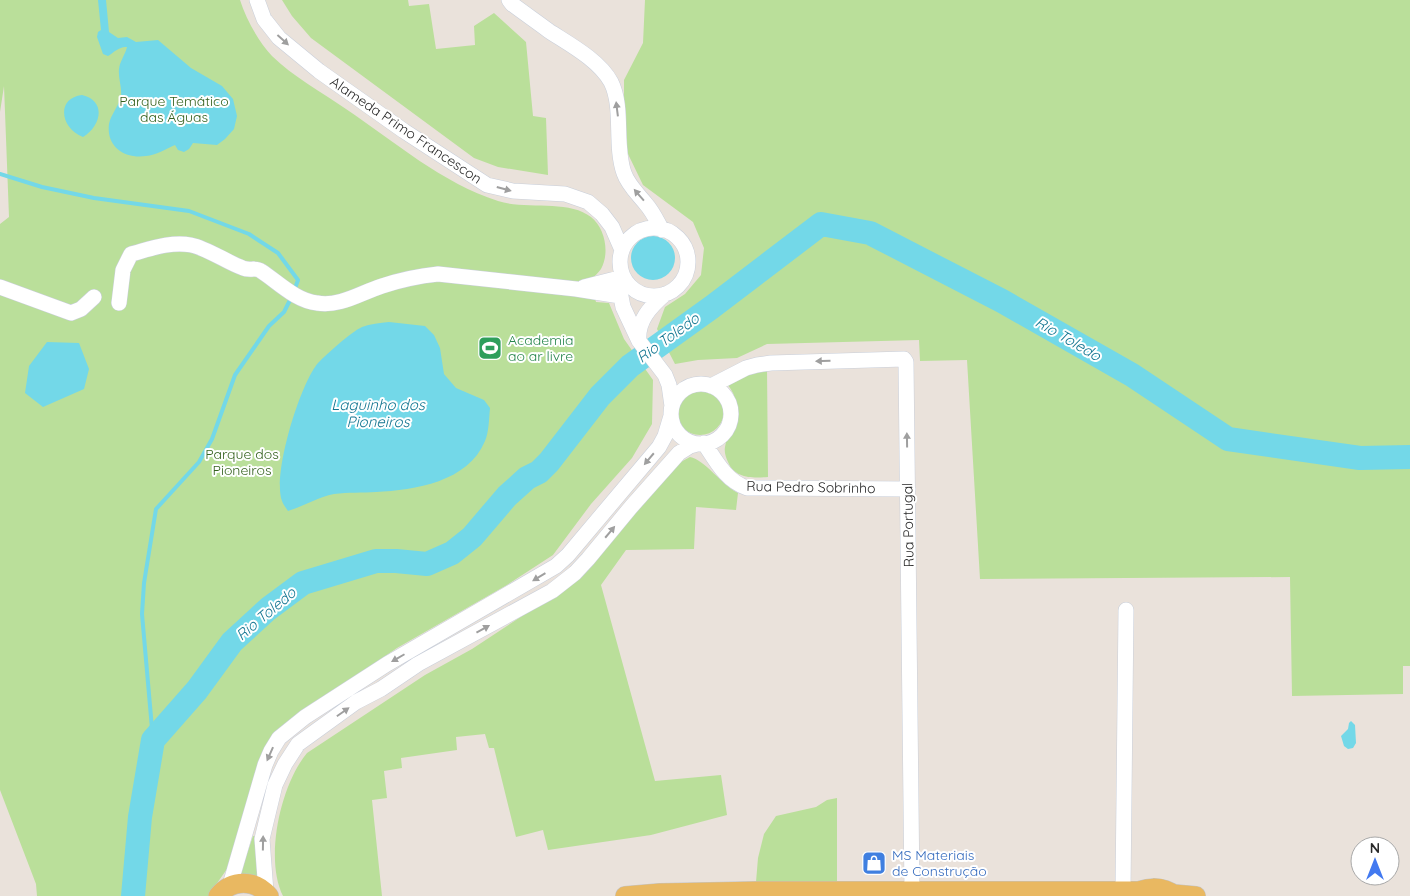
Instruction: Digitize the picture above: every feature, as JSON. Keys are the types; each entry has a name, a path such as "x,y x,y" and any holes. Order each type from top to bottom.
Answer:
{"main road":[{"path":"224,891 241,883 252,884 268,894"},
{"path":"625,896 722,891 1130,892 1150,888 1163,889 1175,895 1196,896"}],"street":[{"name":"Alameda Primo Francescon","path":"257,0 264,19 279,38 318,70 404,131 487,184 513,192 566,194 588,202 607,221 622,250"},
{"path":"509,0 582,53 611,82 616,101 620,158 627,181 650,208 662,230"},
{"path":"640,342 639,336 643,318 652,306 682,282 688,261 686,250 680,241 672,234 652,228 634,235 622,250 619,272 620,296 623,307 640,342 666,376 669,385 674,426 679,434 687,440 700,444"},
{"path":"119,303 123,270 131,254 170,245 192,245 226,259 244,269 259,269 300,298 310,302 333,304 382,286 418,276 438,274 576,289 620,296"},
{"path":"619,272 628,285 636,291 645,295 665,294"},
{"path":"576,289 619,272"},
{"path":"0,286 71,313 81,309 94,297"},
{"name":"Rua Portugal","path":"711,386 729,376 757,365 904,359 906,362 912,891"},
{"path":"666,376 692,386"},
{"path":"224,891 265,765 279,738 305,717 387,664 556,566 568,555 659,447 665,436 676,397 683,390 701,384 719,390 730,406 731,416 729,425 724,433 716,440 690,446 679,453 575,573 552,591 418,664 381,689 356,702 298,744 285,764 275,785 262,839 268,894"},
{"name":"Rua Pedro Sobrinho","path":"700,444 730,479 738,485 747,488 908,489"},
{"path":"1126,610 1130,892"}],"green space":[{"name":"Parque dos Pioneiros","path":"0,0 240,0 257,37 280,63 438,173 477,193 498,201 509,204 571,208 591,217 600,228 605,241 604,263 590,280 596,302 609,303 624,339 653,380 652,424 632,458 591,504 553,555 507,585 397,648 279,729 227,869 208,896 37,896 36,884 0,790 0,224 9,217 4,86 0,112"},
{"path":"282,0 408,0 409,6 429,4 436,49 475,45 474,26 494,13 526,42 533,116 546,118 548,175 498,167 474,158 311,38 292,16"},
{"path":"645,0 1410,0 1410,666 1403,666 1403,694 1292,696 1290,577 980,579 967,360 920,361 919,340 767,344 737,358 698,360 675,364 657,329 665,307 685,294 701,275 704,248 693,222 643,185 628,154 624,124 624,80 643,43"},
{"path":"767,368 768,477 745,476 731,468 725,455 727,438 736,406 735,398 725,382"},
{"path":"700,387 709,389 717,394 722,402 724,411 722,420 717,428 709,433 700,435 691,433 683,428 678,420 676,411 678,402 683,394 691,389"},
{"path":"690,457 702,463 738,493 736,510 696,507 694,549 626,550 601,585 655,781 721,775 727,815 651,835 548,850 543,830 516,837 494,748 489,748 485,734 456,737 457,750 401,758 402,768 384,771 387,798 372,800 382,896 283,896 275,862 278,822 290,783 307,753 425,675 472,649 569,585 677,464"},
{"path":"837,798 837,882 756,882 758,858 764,834 776,816 816,807 827,800"},
{"path":"253,836 257,837 259,879 240,874"}],"water":[{"path":"98,0 106,0 109,32 118,38 127,37 136,42 158,40 191,68 222,86 233,99 237,116 234,129 225,139 217,145 193,143 184,152 178,150 175,145 161,152 146,156 131,156 114,145 109,132 109,124 121,96 119,69 127,47 119,48 108,56 103,54 97,37 98,32 101,30"},
{"path":"82,95 90,98 95,103 99,114 94,127 83,137 69,127 64,114 68,102 74,97"},
{"path":"649,236 657,236 669,242 675,258 669,274 657,280 649,280 637,274 631,262 631,254 637,242"},
{"name":"Laguinho dos Pioneiros","path":"389,322 425,326 434,335 440,348 444,374 456,388 484,400 490,408 485,441 477,455 466,466 453,475 439,481 423,486 391,491 334,494 288,511 282,501 280,488 284,451 296,409 311,374 322,359 357,330 368,325"},
{"path":"47,342 79,343 89,369 84,389 43,407 25,393 29,366"},
{"path":"1351,721 1355,725 1356,743 1353,748 1348,749 1344,746 1341,736 1348,729"}],"waterway":[{"path":"0,174 42,187 94,198 189,211 249,234 278,253 298,280 294,291"},
{"name":"Rio Toledo","path":"133,896 140,817 153,740 197,690 232,642 268,609 303,583 376,561 427,564 452,553 472,537 507,496 549,462 600,396 630,366 712,307 821,224 870,233 1002,301 1132,375 1228,439 1360,458 1410,457"},
{"path":"153,740 142,614 144,583 156,509 199,462 212,439 235,375 269,326 284,312 291,298"}],"place":[{"name":"Academia ao ar livre","path":"490,348"},
{"name":"MS Materiais de Construção","path":"874,863"}],"park label":[{"name":"Parque Temático das Águas","path":"174,109"}]}
